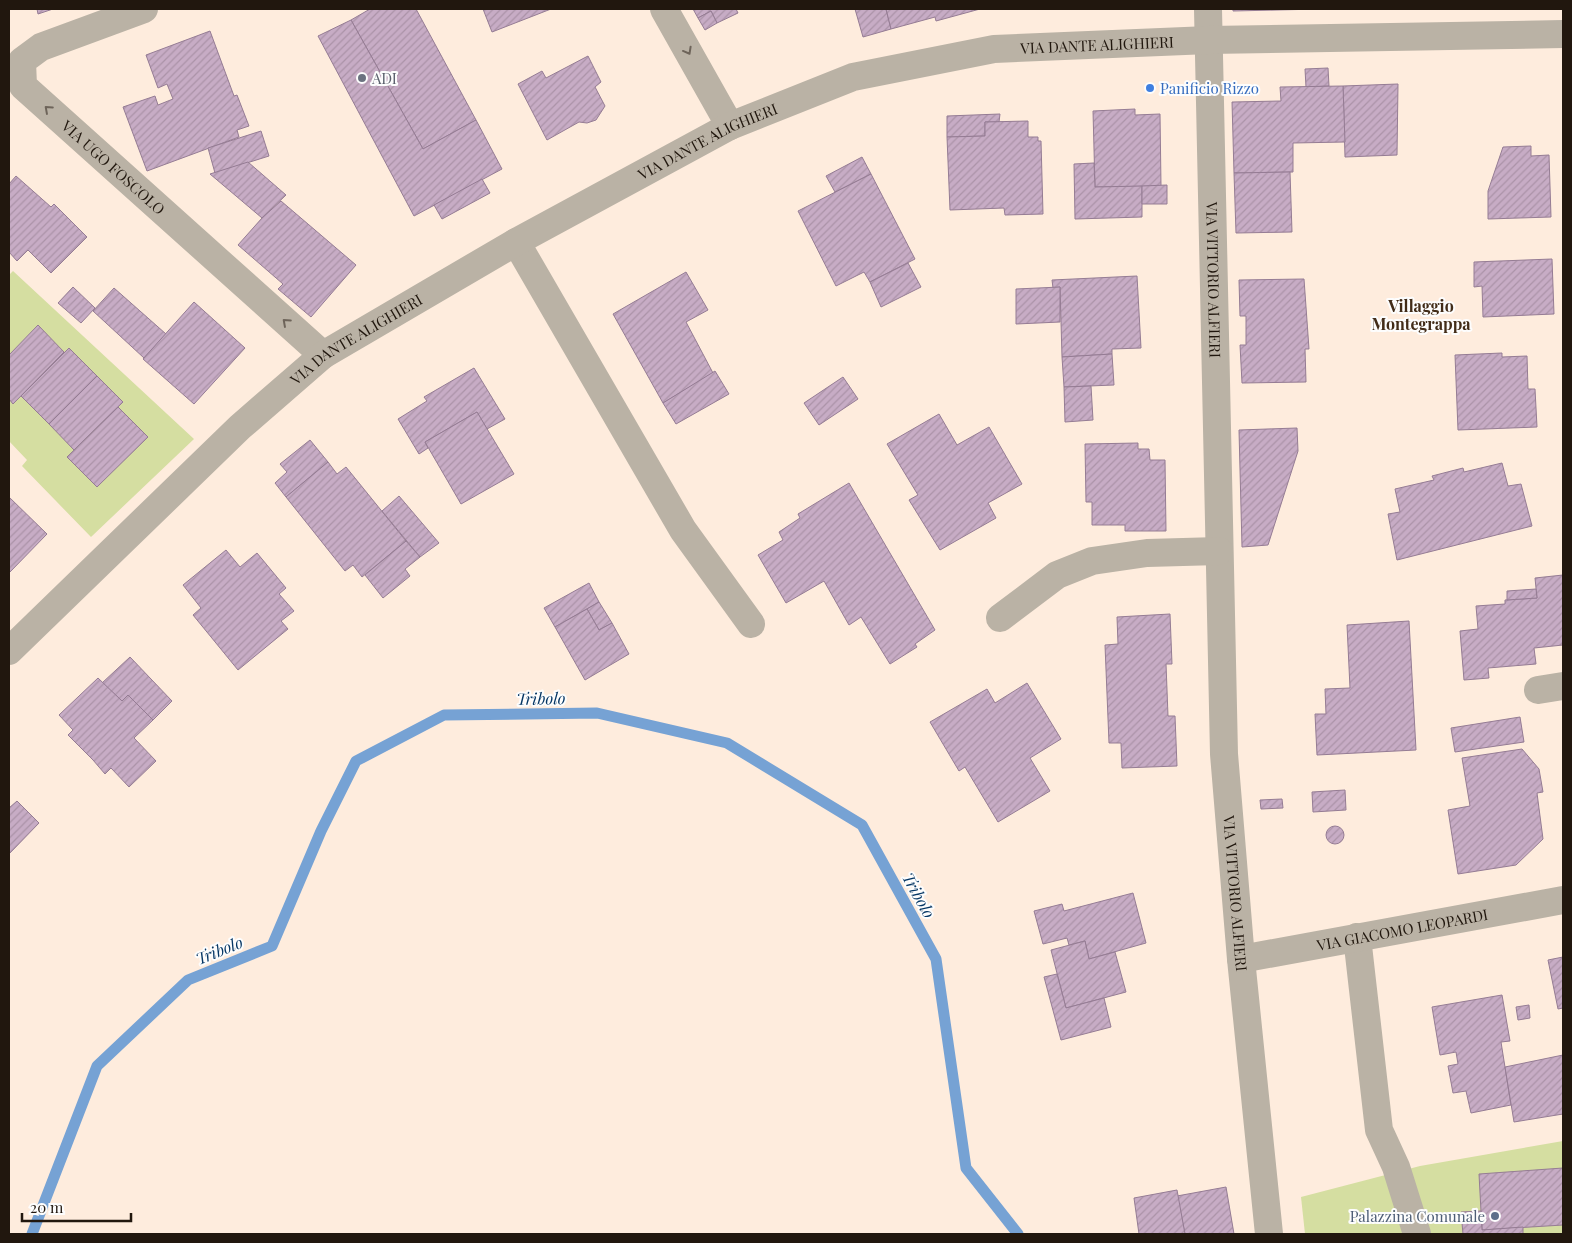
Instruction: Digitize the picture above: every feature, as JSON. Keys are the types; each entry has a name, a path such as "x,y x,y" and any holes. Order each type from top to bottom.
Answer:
{"street":[{"name":"VIA UGO FOSCOLO","path":"144,9 41,48 22,61 23,86 323,355"},
{"path":"664,9 730,126"},
{"name":"VIA VITTORIO ALFIERI","path":"1208,9 1224,754 1241,959 1269,1234"},
{"name":"VIA DANTE ALIGHIERI","path":"9,651 240,428 323,355 516,242 730,126 852,77 994,49 1209,40 1563,34"},
{"path":"516,242 683,530 751,624"},
{"path":"1000,618 1057,575 1092,561 1147,553 1219,552"},
{"name":"VIA GIACOMO LEOPARDI","path":"1241,959 1563,900"},
{"path":"1356,938 1379,1130 1396,1167 1417,1234"}],"green space":[{"path":"13,271 194,439 91,537 22,466 27,460 9,441 9,275"},
{"path":"1563,1141 1563,1234 1305,1234 1301,1197 1420,1166"}],"building":[{"path":"37,9 53,9 38,14"},
{"path":"370,9 416,9 476,120 423,149 351,20"},
{"path":"483,9 551,9 492,32"},
{"path":"693,9 736,9 738,13 717,23 711,11 698,18"},
{"path":"855,9 886,9 891,29 863,37"},
{"path":"886,9 980,9 936,21 935,17 891,29"},
{"path":"1233,9 1320,9 1233,11"},
{"path":"711,11 717,23 705,30 698,18"},
{"name":"ADI","path":"351,20 423,149 476,120 502,169 414,216 318,36"},
{"path":"210,31 234,96 237,95 249,126 237,130 239,137 147,171 123,107 155,96 158,105 173,99 167,84 158,88 146,55"},
{"path":"588,56 601,82 595,87 605,106 596,120 587,123 579,122 547,140 518,84 542,71 546,78"},
{"path":"1328,68 1329,86 1306,87 1305,69"},
{"path":"1398,84 1397,155 1345,157 1343,86"},
{"path":"1343,86 1345,142 1293,143 1293,172 1234,173 1232,102 1281,101 1280,87"},
{"path":"1135,109 1135,115 1160,114 1161,186 1095,187 1093,111"},
{"path":"1000,114 999,122 985,122 985,136 947,137 947,116"},
{"path":"1028,121 1028,137 1038,137 1038,141 1041,141 1043,214 1005,215 1004,208 950,210 947,137 985,136 985,122"},
{"path":"261,131 269,156 215,173 208,148"},
{"path":"1531,146 1531,156 1549,155 1551,217 1488,219 1488,191 1503,147"},
{"path":"862,157 871,174 835,192 826,176"},
{"path":"248,162 286,195 262,218 210,174"},
{"path":"1094,163 1095,187 1142,186 1142,217 1075,219 1074,164"},
{"path":"1290,172 1292,232 1236,233 1234,173"},
{"path":"871,174 915,259 870,282 864,272 836,286 798,211"},
{"path":"16,176 51,207 54,204 87,237 51,273 28,250 17,261 9,252 9,184"},
{"path":"482,179 490,193 442,219 434,205"},
{"path":"1167,185 1167,204 1142,204 1142,186"},
{"path":"281,201 356,265 311,317 278,289 283,284 238,245 262,218"},
{"path":"1552,259 1554,314 1483,317 1482,286 1474,287 1474,262"},
{"path":"908,263 921,287 881,307 870,282"},
{"path":"686,272 708,310 686,322 713,373 663,403 613,314"},
{"path":"1137,276 1141,348 1112,349 1112,354 1062,357 1060,287 1053,288 1052,280"},
{"path":"1304,279 1309,349 1305,349 1306,382 1242,383 1240,345 1246,345 1246,316 1240,316 1239,280"},
{"path":"73,287 95,308 81,323 58,303"},
{"path":"1060,287 1060,322 1016,324 1016,289"},
{"path":"114,288 166,334 144,358 93,311"},
{"path":"194,302 245,348 194,404 143,359"},
{"path":"38,325 64,352 13,404 9,399 9,355"},
{"path":"69,348 97,376 49,424 21,396"},
{"path":"1502,353 1502,357 1527,356 1528,389 1535,389 1537,427 1458,430 1455,355"},
{"path":"1112,354 1114,385 1064,387 1062,357"},
{"path":"474,368 505,419 487,429 477,412 425,442 428,448 419,454 398,419 427,401 424,397"},
{"path":"715,371 729,394 676,424 663,403"},
{"path":"97,376 123,402 74,450 49,424"},
{"path":"843,377 858,399 819,425 804,403"},
{"path":"1091,386 1093,420 1065,422 1064,387"},
{"path":"118,407 148,437 97,487 67,457"},
{"path":"477,412 514,474 461,504 425,442"},
{"path":"939,414 957,445 989,427 1022,484 988,503 996,518 940,550 909,500 918,495 887,444"},
{"path":"1297,428 1298,451 1268,545 1242,547 1239,430"},
{"path":"310,440 328,462 286,497 275,483 287,472 280,464"},
{"path":"1138,443 1138,449 1149,449 1150,460 1165,460 1166,531 1125,531 1125,525 1092,525 1092,502 1086,502 1085,444"},
{"path":"328,462 337,474 346,467 406,541 362,577 353,565 345,571 286,497"},
{"path":"1502,463 1508,486 1521,484 1532,526 1397,560 1388,514 1400,512 1395,489 1434,480 1432,476 1463,468 1464,472"},
{"path":"849,483 935,630 915,644 917,647 890,664 861,617 849,625 824,581 786,603 758,555 783,540 779,532 800,518 798,514"},
{"path":"399,496 439,543 420,557 382,511"},
{"path":"9,497 47,534 9,573"},
{"path":"406,541 420,557 405,569 410,576 383,598 365,575"},
{"path":"226,550 240,567 257,553 286,588 279,594 294,611 281,621 288,629 238,670 193,615 201,608 183,585"},
{"path":"1563,575 1563,645 1534,648 1536,664 1488,668 1489,678 1464,680 1460,631 1478,629 1476,606 1505,604 1505,600 1537,598 1535,578"},
{"path":"589,583 599,602 555,627 544,608"},
{"path":"1536,589 1537,598 1507,600 1507,591"},
{"path":"599,602 612,623 599,630 587,609"},
{"path":"587,609 599,630 612,623 629,654 585,680 555,627"},
{"path":"1170,614 1172,664 1166,664 1168,716 1175,716 1177,766 1122,768 1121,743 1109,743 1105,645 1118,644 1117,617"},
{"path":"1409,621 1416,750 1317,755 1315,714 1326,714 1325,689 1350,688 1347,625"},
{"path":"130,657 172,701 153,720 128,695 122,701 102,683"},
{"path":"98,678 122,701 128,695 153,720 134,738 156,761 129,787 111,768 105,774 68,735 73,730 59,715"},
{"path":"1027,683 1061,739 1030,758 1050,791 998,822 965,767 959,771 930,722 987,689 995,703"},
{"path":"1520,717 1524,742 1455,752 1451,728"},
{"path":"1522,749 1539,769 1543,792 1537,793 1543,839 1516,865 1458,874 1448,810 1470,806 1462,758"},
{"path":"1345,790 1346,810 1313,812 1312,792"},
{"path":"1282,799 1283,808 1261,809 1260,800"},
{"path":"17,801 39,823 9,854 9,808"},
{"path":"1331,826 1339,826 1344,831 1342,842 1331,844 1326,839 1326,831"},
{"path":"1133,893 1146,943 1089,959 1085,941 1069,945 1067,938 1043,944 1034,911 1062,904 1064,911"},
{"path":"1085,941 1089,959 1115,952 1126,992 1066,1008 1051,950"},
{"path":"1563,957 1563,1008 1558,1009 1548,960"},
{"path":"1057,974 1066,1008 1104,998 1111,1027 1061,1040 1044,977"},
{"path":"1502,995 1510,1041 1501,1042 1511,1105 1471,1113 1466,1091 1453,1093 1448,1066 1458,1064 1456,1052 1440,1055 1432,1007"},
{"path":"1529,1005 1530,1018 1518,1020 1516,1007"},
{"path":"1563,1055 1563,1114 1514,1122 1505,1067"},
{"path":"1563,1168 1563,1225 1482,1230 1479,1174"},
{"path":"1226,1187 1234,1234 1185,1234 1177,1196"},
{"path":"1177,1190 1185,1234 1139,1234 1134,1198"},
{"path":"1481,1211 1482,1230 1523,1227 1523,1234 1463,1234 1461,1212"}],"waterway":[{"name":"Tribolo","path":"32,1234 97,1066 188,980 272,946 321,831 356,761 444,715 597,713 727,743 862,825 936,959 966,1168 1018,1234"}],"place":[{"name":"ADI","path":"362,78"},
{"name":"Panificio Rizzo","path":"1150,88"},
{"name":"Palazzina Comunale","path":"1495,1216"}],"district":[{"name":"Villaggio Montegrappa","path":"1421,314"}]}
